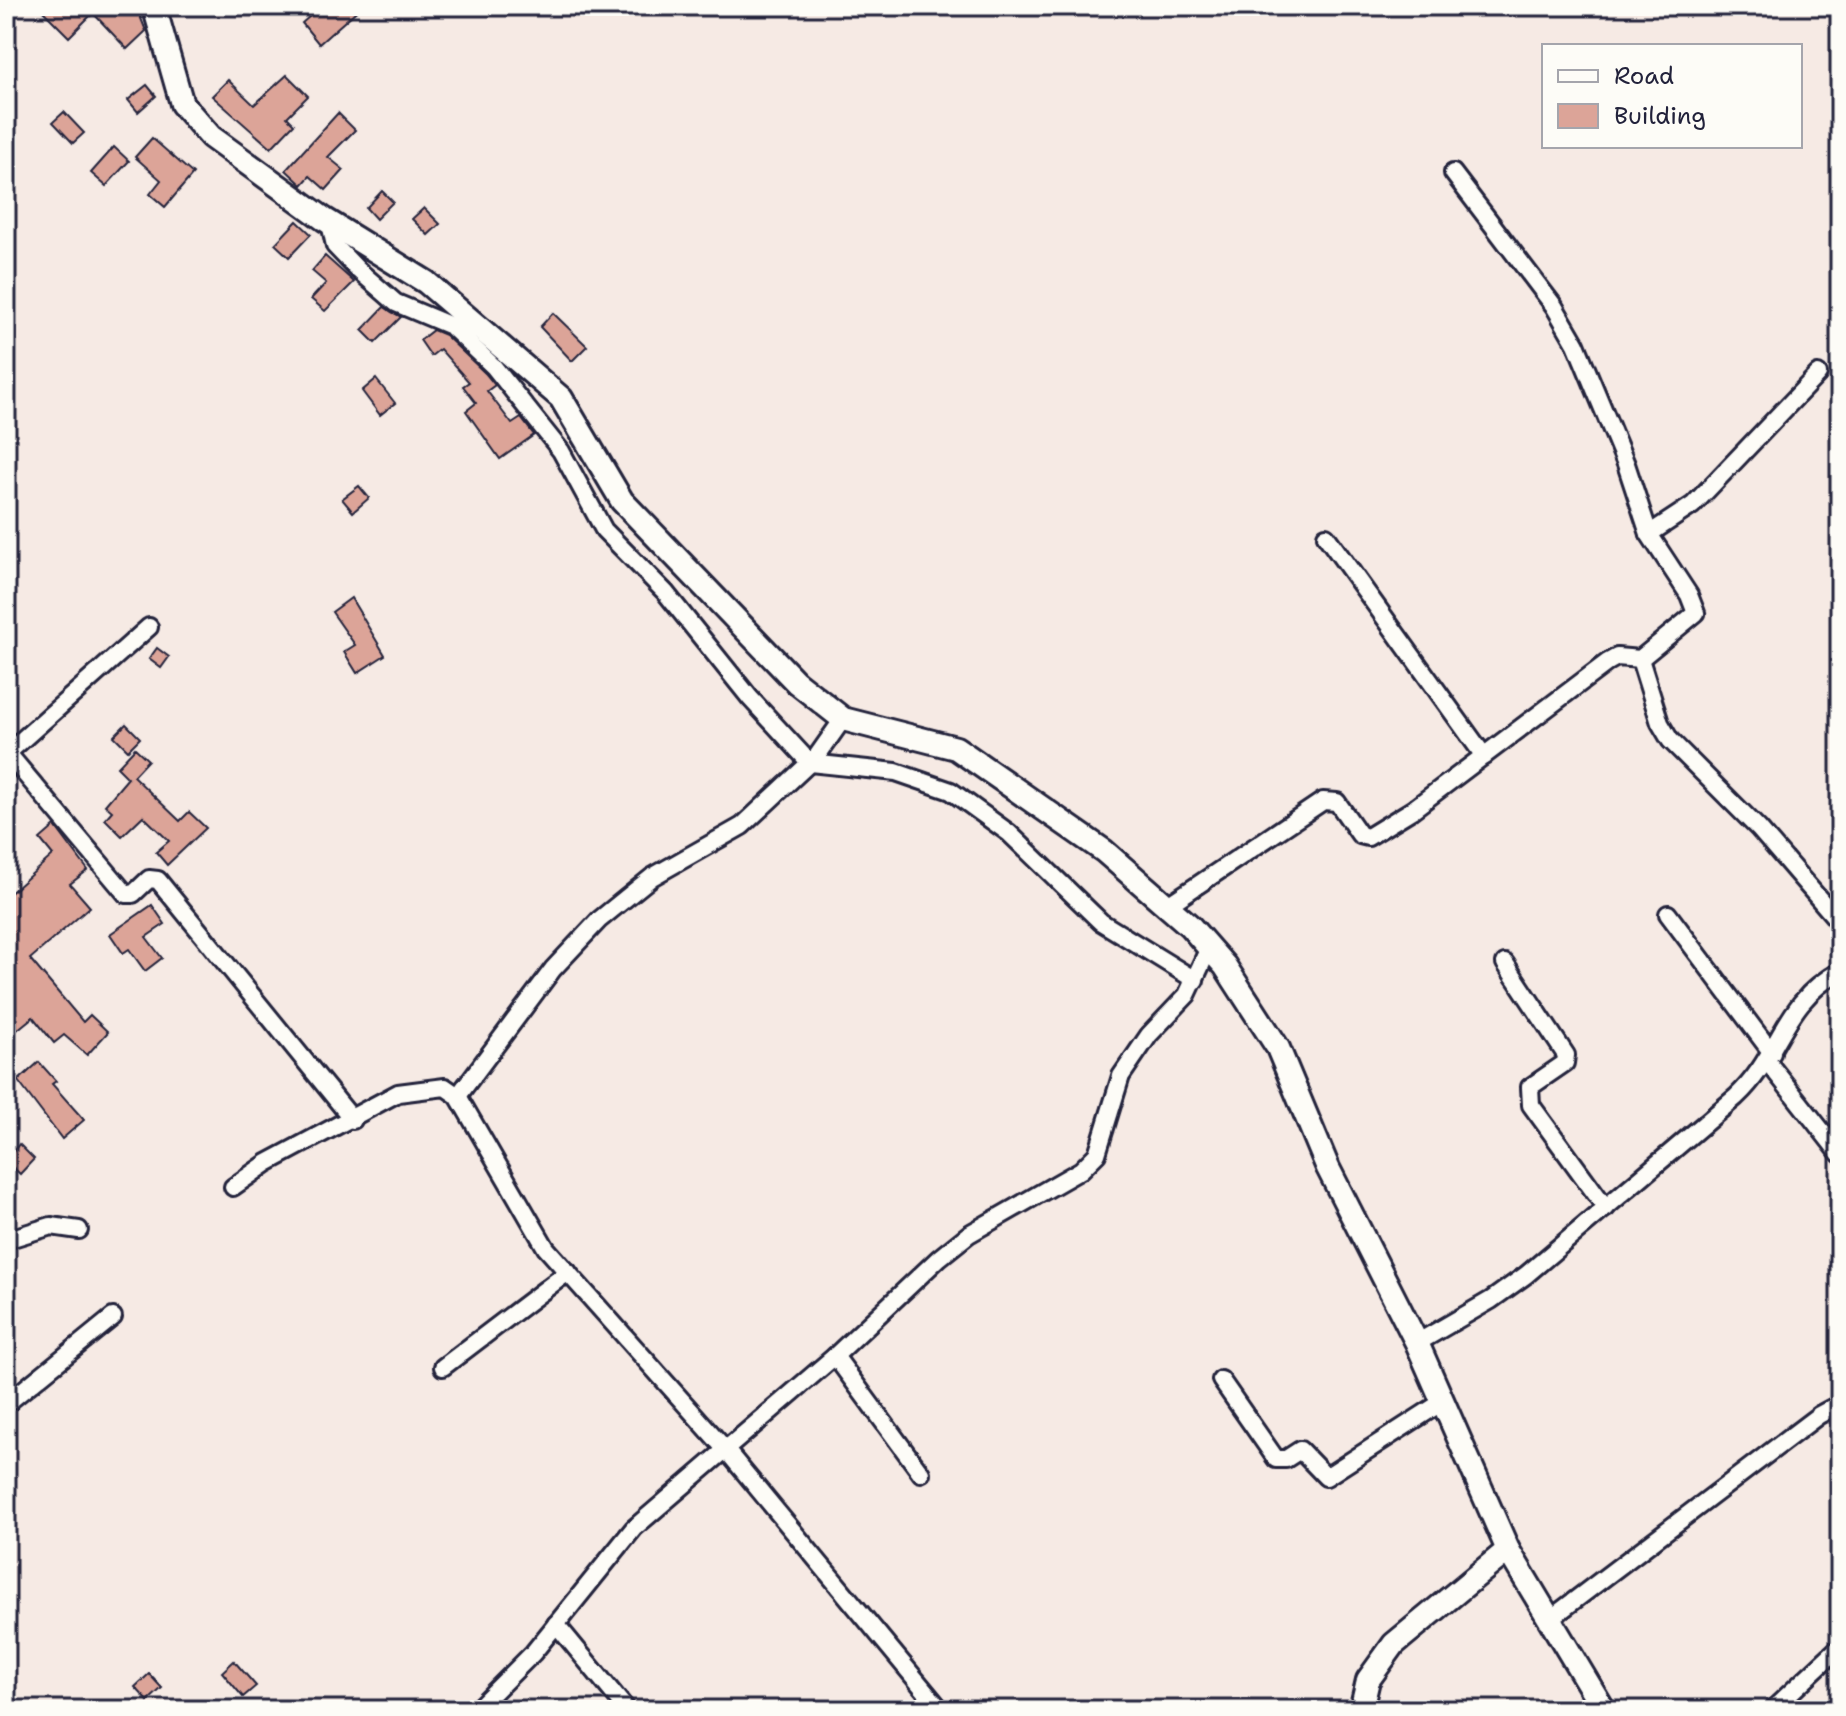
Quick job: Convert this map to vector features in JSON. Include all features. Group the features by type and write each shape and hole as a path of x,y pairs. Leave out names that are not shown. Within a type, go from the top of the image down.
{"street":[{"path":"154,6 182,104 211,137 330,223 426,282 490,333 561,398 622,501 796,682 843,719 956,748 1104,851 1168,905 1209,948 1253,1006 1278,1048 1328,1168 1417,1343 1508,1550 1563,1609 1604,1710"},
{"path":"1168,905 1323,801 1337,802 1360,835 1368,837 1484,756 1608,662 1617,657 1640,659 1696,613 1695,606 1649,534 1626,464 1576,344 1554,306 1453,173"},
{"path":"330,223 335,246 357,269 396,303 451,326 494,367 561,451 604,530 665,592 750,698 810,763 896,772 951,791 1009,833 1101,922 1195,980"},
{"path":"1649,534 1693,505 1818,374"},
{"path":"1326,536 1484,756"},
{"path":"149,627 12,749 10,756 126,894 133,894 149,879 158,880 353,1120"},
{"path":"1640,659 1660,723 1670,740 1759,829 1840,923"},
{"path":"458,1096 553,969 599,920 652,877 742,826 810,763 843,719"},
{"path":"1668,914 1840,1154"},
{"path":"476,1710 533,1653 634,1528 835,1356 969,1234 1081,1170 1097,1154 1110,1102 1121,1076 1195,980 1209,948"},
{"path":"1505,963 1566,1055 1565,1063 1530,1087 1531,1105 1606,1208"},
{"path":"1417,1343 1491,1300 1606,1208 1736,1097 1756,1078 1770,1057 1788,1017 1802,997 1840,971"},
{"path":"233,1187 267,1163 353,1120 398,1093 445,1087 458,1096 546,1248 726,1450 941,1710"},
{"path":"6,1240 51,1226 79,1230"},
{"path":"443,1367 568,1272"},
{"path":"6,1404 113,1317"},
{"path":"835,1356 921,1473"},
{"path":"1221,1380 1276,1459 1286,1459 1300,1450 1326,1477 1442,1402"},
{"path":"1563,1609 1819,1415 1832,1408 1840,1412"},
{"path":"1361,1710 1368,1680 1394,1644 1508,1550"},
{"path":"556,1624 627,1710"},
{"path":"1772,1710 1835,1651 1840,1653"}],"building":[{"path":"38,6 136,6 146,31 127,49 93,13 69,37"},
{"path":"330,6 362,6 319,44 302,23 318,9 322,14"},
{"path":"287,75 308,96 287,117 294,124 271,148 212,96 228,80 254,105"},
{"path":"147,85 156,96 138,112 128,100"},
{"path":"64,112 84,133 73,143 53,122"},
{"path":"338,113 355,130 328,157 344,170 326,190 310,176 302,185 286,170"},
{"path":"152,138 193,174 165,207 150,194 161,180 135,157"},
{"path":"114,147 129,161 106,186 91,173"},
{"path":"382,191 393,202 376,219 366,208"},
{"path":"424,208 440,224 428,235 412,219"},
{"path":"297,221 311,234 289,257 275,244"},
{"path":"325,256 354,282 325,311 311,299 326,283 312,271"},
{"path":"384,307 401,317 375,343 362,330"},
{"path":"553,313 587,346 572,361 540,327"},
{"path":"433,330 445,335 486,374 495,385 487,391 512,424 521,418 534,435 500,459 466,411 476,403 463,386 469,382 440,349 431,356 420,340"},
{"path":"376,379 395,403 380,415 362,391"},
{"path":"359,486 369,498 353,512 342,499"},
{"path":"351,598 385,655 357,673 344,652 355,645 332,612"},
{"path":"157,648 169,657 161,668 149,659"},
{"path":"126,724 140,738 128,750 114,736"},
{"path":"135,748 148,760 133,776 180,821 189,812 206,828 167,865 156,852 169,841 143,816 122,836 105,819 112,811 105,805 128,778 117,767"},
{"path":"55,826 88,870 70,884 90,907 30,959 83,1022 90,1015 108,1032 87,1055 64,1035 54,1043 33,1017 6,1039 6,897 53,855 40,839"},
{"path":"152,905 165,924 146,937 162,958 145,971 129,949 123,953 110,934"},
{"path":"39,1062 56,1081 52,1084 84,1120 62,1139 18,1081"},
{"path":"19,1144 34,1159 20,1174 6,1161"},
{"path":"234,1661 256,1686 243,1697 222,1672"},
{"path":"149,1674 162,1688 148,1701 135,1687"}]}
